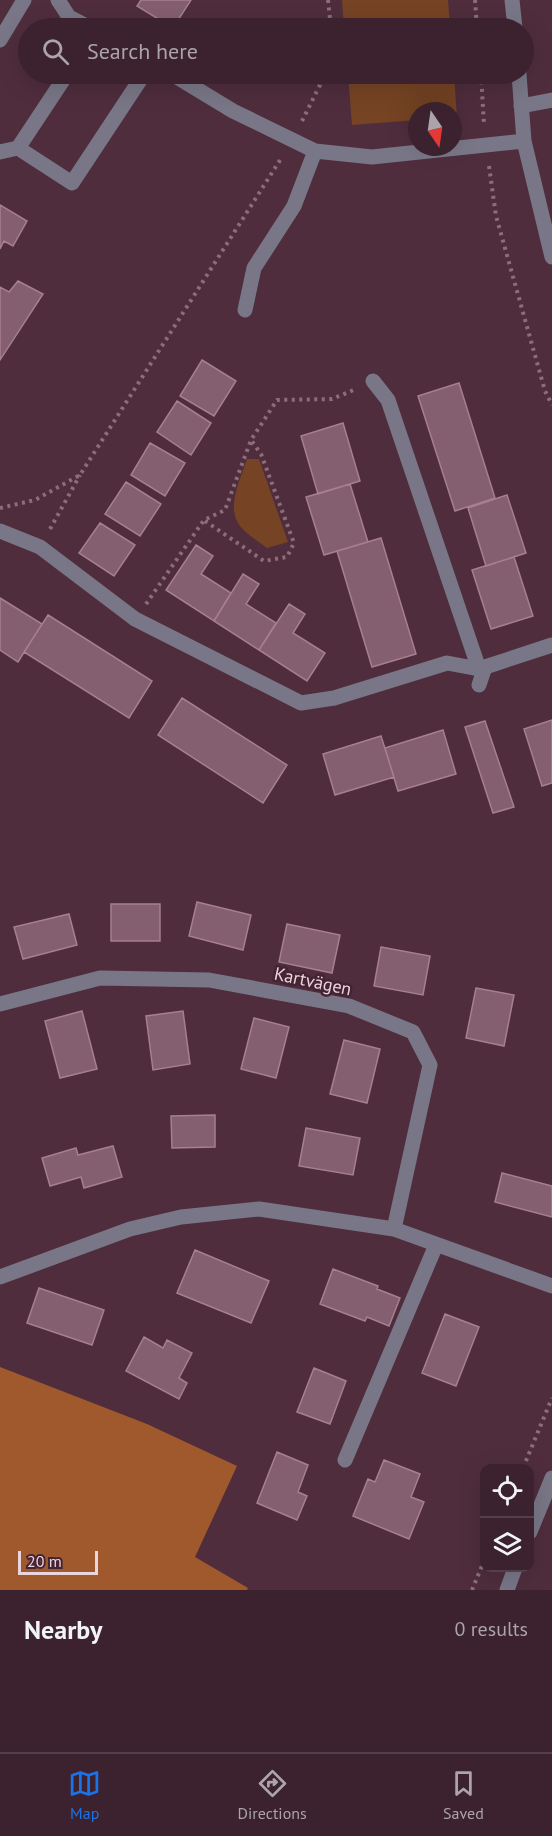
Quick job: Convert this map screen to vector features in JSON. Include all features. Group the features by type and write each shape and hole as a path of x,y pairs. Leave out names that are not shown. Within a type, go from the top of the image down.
{"street":[{"path":"0,40 24,0"},
{"path":"58,0 72,18"},
{"path":"512,0 514,18"},
{"path":"0,152 18,148 60,84"},
{"path":"18,148 72,183 137,84"},
{"path":"188,84 233,111 315,151 372,157 524,141"},
{"path":"520,84 524,141 552,257"},
{"path":"522,106 552,100"},
{"path":"245,310 254,268 294,206 315,151"},
{"path":"373,381 388,400 482,668 479,685"},
{"path":"0,531 40,548 135,619 301,704 334,698 447,663 482,668 552,645"},
{"name":"Kartvägen","path":"0,1004 100,978 209,980 349,1006 413,1032 430,1065 394,1229"},
{"path":"0,1277 130,1229 182,1217 260,1209 394,1229 552,1286"},
{"path":"345,1460 436,1245"},
{"path":"534,1522 552,1478"},
{"path":"507,1590 514,1572"}],"path":[{"path":"328,0 330,18"},
{"path":"475,0 476,18"},
{"path":"40,548 80,475 292,140 320,84"},
{"path":"482,84 486,145 496,216 545,391 552,405"},
{"path":"135,619 204,520 225,510 252,440 278,400 332,399 373,381"},
{"path":"204,520 264,561 287,557 294,543 261,454 252,440"},
{"path":"0,508 35,500 80,475"},
{"path":"525,1464 552,1398"},
{"path":"472,1590 480,1571"}],"shaded area":[{"path":"342,0 448,0 449,18 343,18"},
{"path":"349,84 455,84 456,102 408,102 408,121 352,125"},
{"path":"247,459 259,459 288,542 267,548 238,523 235,516 234,499"},
{"path":"0,1367 147,1424 237,1466 195,1557 248,1588 247,1590 0,1590"}],"building":[{"path":"141,0 191,0 179,18 157,18 137,6"},
{"path":"0,205 27,221 13,246 4,241 0,249"},
{"path":"18,281 43,294 0,360 0,287 9,292"},
{"path":"202,360 236,381 214,416 180,396"},
{"path":"459,383 495,498 455,511 418,396"},
{"path":"177,401 211,423 191,455 157,432"},
{"path":"343,423 360,481 318,494 301,436"},
{"path":"150,443 185,463 165,496 131,475"},
{"path":"126,482 161,504 140,536 105,514"},
{"path":"350,484 368,542 324,555 306,497"},
{"path":"507,495 526,553 486,566 468,508"},
{"path":"100,523 135,545 114,576 79,553"},
{"path":"381,538 416,654 372,667 337,551"},
{"path":"196,545 213,556 201,574 231,593 214,621 166,590"},
{"path":"514,557 533,616 491,629 472,570"},
{"path":"243,574 259,584 246,604 276,623 259,650 214,621"},
{"path":"0,598 42,624 18,662 0,650"},
{"path":"289,604 305,614 293,633 325,653 307,681 259,650"},
{"path":"48,615 152,681 129,718 24,652"},
{"path":"182,698 287,765 263,803 158,735"},
{"path":"552,720 552,783 542,786 524,729"},
{"path":"485,721 514,807 493,813 465,727"},
{"path":"443,730 456,774 398,791 385,748"},
{"path":"381,736 394,777 335,795 323,754"},
{"path":"197,902 251,915 243,950 189,936"},
{"path":"111,904 160,904 160,941 111,941"},
{"path":"69,914 77,945 23,959 14,927"},
{"path":"287,924 340,935 332,973 279,962"},
{"path":"381,947 430,956 423,995 374,986"},
{"path":"476,988 514,995 504,1046 466,1038"},
{"path":"82,1011 97,1069 60,1078 45,1021"},
{"path":"183,1011 190,1064 153,1070 146,1016"},
{"path":"254,1018 289,1027 276,1078 241,1069"},
{"path":"344,1040 380,1049 367,1103 330,1094"},
{"path":"215,1115 215,1147 172,1148 171,1116"},
{"path":"306,1128 360,1138 353,1175 299,1166"},
{"path":"113,1146 122,1177 84,1188 81,1177 50,1186 42,1158 76,1148 78,1155"},
{"path":"502,1173 552,1186 552,1217 495,1202"},
{"path":"195,1250 269,1281 251,1323 177,1293"},
{"path":"333,1269 378,1286 377,1289 400,1298 389,1326 367,1317 365,1321 320,1304"},
{"path":"39,1288 104,1310 92,1345 27,1323"},
{"path":"445,1314 479,1327 456,1386 422,1373"},
{"path":"144,1337 163,1348 167,1340 192,1353 179,1378 187,1383 179,1399 126,1371"},
{"path":"314,1368 346,1381 330,1424 297,1412"},
{"path":"277,1452 308,1465 298,1492 307,1496 297,1520 257,1503"},
{"path":"384,1460 420,1474 411,1497 424,1502 409,1539 353,1516 368,1479 375,1482"}]}
